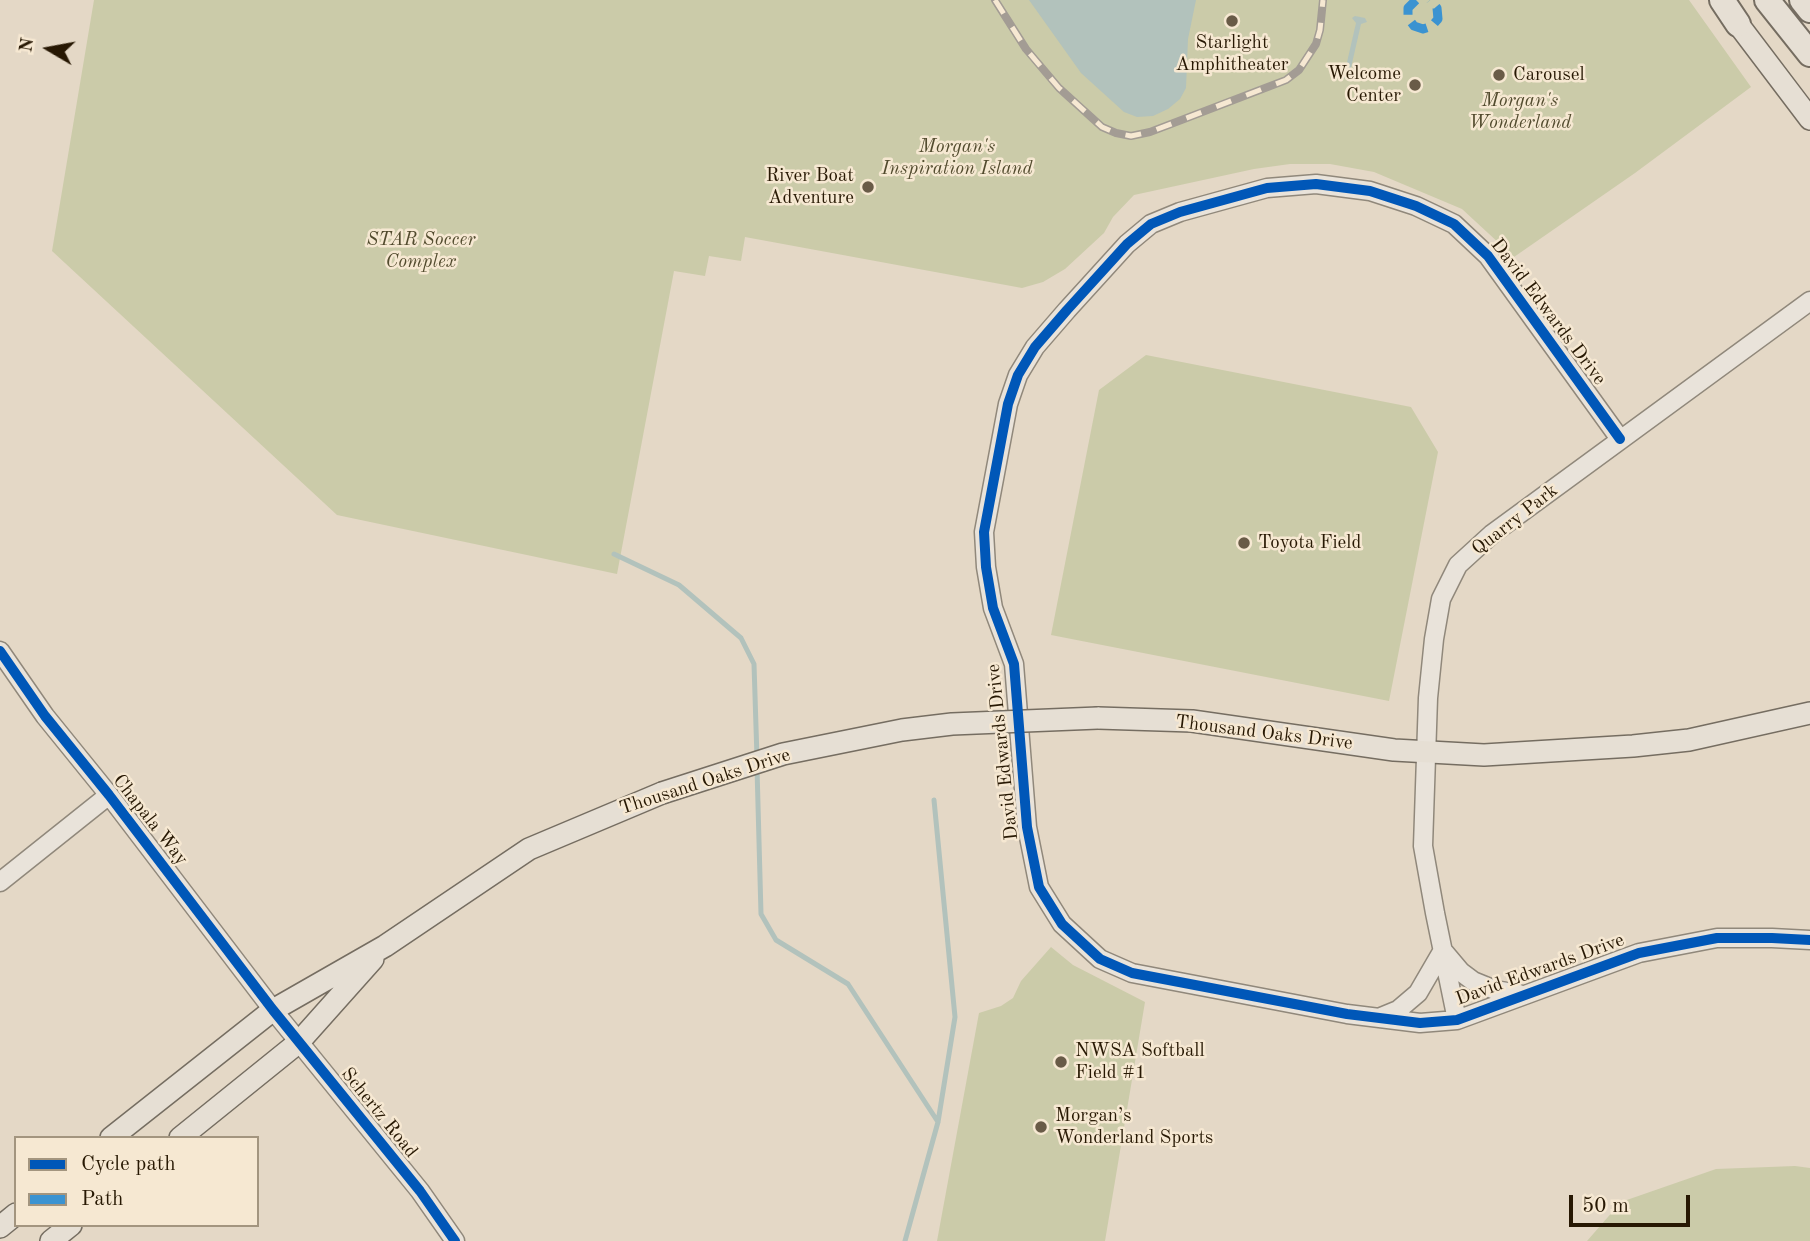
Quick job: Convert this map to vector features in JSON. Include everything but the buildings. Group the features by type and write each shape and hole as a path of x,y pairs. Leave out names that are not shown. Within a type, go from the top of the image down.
{"highway":[{"path":"1722,0 1738,24"},
{"path":"1767,0 1810,54"},
{"path":"1802,0 1810,10"}],"main road":[{"path":"1738,24 1810,119"},
{"name":"Thousand Oaks Drive","path":"114,1136 273,1010 385,946 529,849 662,793 783,754 902,730 952,724 1098,718 1192,721 1425,753 1484,755 1689,740 1810,713"},
{"name":"Thousand Oaks Drive","path":"182,1136 299,1042 385,946"},
{"path":"0,1227 14,1216"},
{"path":"51,1241 68,1227"}],"street":[{"name":"David Edwards Drive","path":"1620,439 1488,256 1454,224 1416,206 1370,191 1317,184 1267,188 1180,212 1151,224 1127,244 1067,310 1035,347 1018,375 1008,404 984,532 986,567 993,608 1014,664 1027,827 1039,887 1062,924 1100,959 1132,974 1377,1019 1420,1023 1457,1020 1639,953 1717,938 1772,937 1810,940"},
{"name":"Quarry Park","path":"1457,1020 1423,846 1425,753 1432,651 1441,599 1458,565 1492,534 1810,301"},
{"name":"Chapala Way","path":"0,651 46,716 273,1010"},
{"path":"0,882 109,795"},
{"path":"1377,1019 1398,1010 1418,993 1443,950 1461,972 1473,981 1495,990 1522,995"},
{"name":"Schertz Road","path":"273,1010 420,1191 455,1241"}],"green space":[{"name":"STAR Soccer Complex","path":"94,0 1689,0 1751,87 1635,173 1514,257 1462,209 1374,172 1330,164 1290,164 1254,169 1134,195 1113,217 1104,233 1065,269 1043,282 1022,288 745,237 741,261 709,256 705,276 674,271 617,574 337,515 52,251"},
{"name":"Toyota Field","path":"1146,355 1411,407 1438,452 1389,701 1051,635 1099,390"},
{"name":"Morgan’s Wonderland Sports","path":"1051,947 1073,965 1145,1002 1105,1241 937,1241 979,1013 1001,1006 1013,998 1021,981"},
{"path":"1795,1166 1810,1168 1810,1241 1587,1241 1621,1202 1716,1169"}],"shaded area":[{"path":"1029,0 1196,0 1188,39 1186,88 1180,99 1153,116 1137,117 1124,112 1081,73"},
{"path":"1352,18 1365,18 1367,22 1361,24 1350,72 1355,74 1352,80 1342,78 1339,74 1345,71 1356,23"}],"waterway":[{"path":"614,554 679,585 741,638 754,664 757,758"},
{"path":"757,768 761,914 776,940 848,984 938,1122"},
{"path":"905,1241 938,1122 955,1017 934,800"}],"railway":[{"path":"995,0 1026,49 1059,88 1102,127 1131,136 1150,132 1286,80 1299,70 1316,44 1323,0"}],"marked path":[{"path":"1416,0 1408,8 1408,18 1414,26 1423,29 1432,26 1438,19 1437,8 1430,0"}],"cycle path":[{"path":"1620,439 1488,256 1454,224 1416,206 1370,191 1316,184 1267,188 1180,212 1151,224 1127,244 1067,310 1035,347 1018,375 1008,404 984,532 986,567 993,608 1014,664 1027,827 1039,887 1062,924 1100,959 1132,973 1347,1014 1420,1023 1457,1020 1639,953 1717,938 1810,940"},
{"path":"0,651 45,716 109,795 273,1010 420,1191 455,1241"}],"place":[{"name":"Starlight Amphitheater","path":"1232,21"},
{"name":"Carousel","path":"1499,75"},
{"name":"Welcome Center","path":"1415,85"},
{"name":"River Boat Adventure","path":"868,187"},
{"name":"Toyota Field","path":"1244,543"},
{"name":"NWSA Softball Field #1","path":"1061,1062"},
{"name":"Morgan’s Wonderland Sports","path":"1041,1127"}],"park label":[{"name":"Morgan's Wonderland","path":"1520,112"},
{"name":"Morgan's Inspiration Island","path":"957,158"}]}
